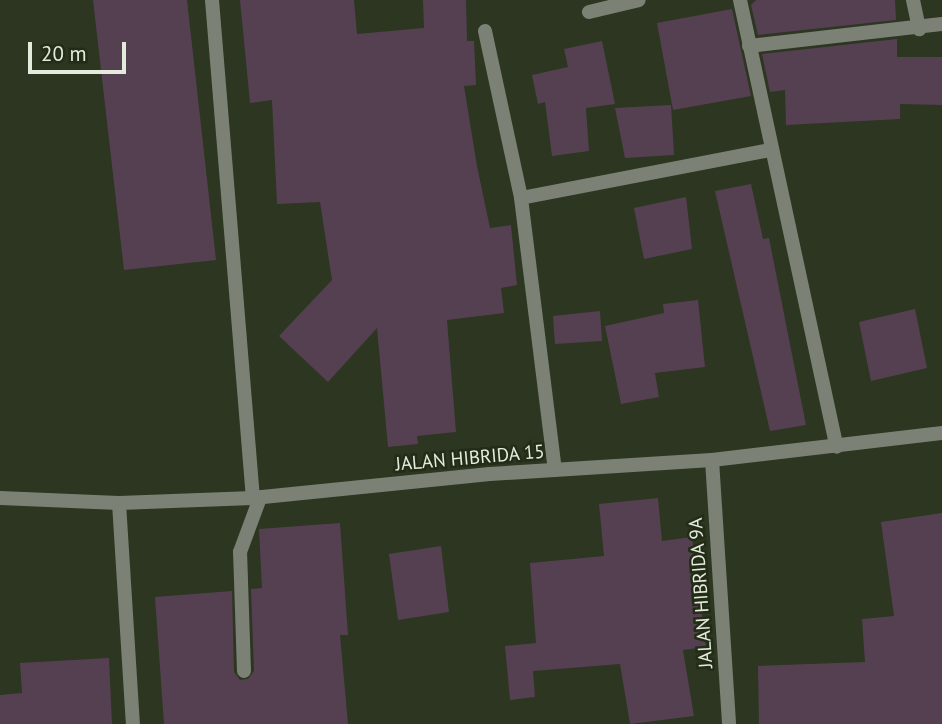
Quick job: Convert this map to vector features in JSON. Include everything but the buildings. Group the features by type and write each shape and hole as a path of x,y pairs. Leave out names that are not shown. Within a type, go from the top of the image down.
{"street":[{"path":"212,0 256,498 240,552 244,671"},
{"path":"589,12 639,0"},
{"path":"740,0 770,150 837,447"},
{"path":"913,0 919,29"},
{"path":"749,46 919,29 942,24"},
{"path":"485,31 521,198 555,470"},
{"path":"521,198 770,150"},
{"name":"JALAN HIBRIDA 15","path":"0,498 119,503 256,498 555,470 712,460 942,433"},
{"name":"JALAN HIBRIDA 9A","path":"712,460 729,724"},
{"path":"119,503 133,724"}]}
